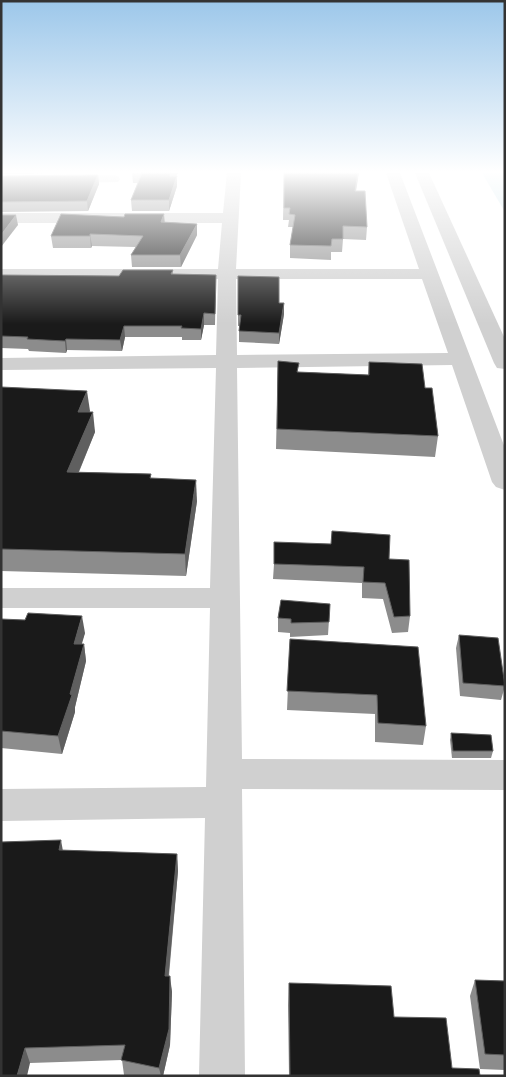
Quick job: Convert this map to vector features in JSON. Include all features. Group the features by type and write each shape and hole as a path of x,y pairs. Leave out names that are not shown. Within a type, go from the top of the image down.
{"street":[{"path":"222,1076 226,363 227,274 231,223"},
{"path":"411,223 505,482"},
{"path":"444,223 505,363"},
{"path":"1,274 430,274"},
{"path":"1,364 460,359"},
{"path":"1,598 225,598"},
{"path":"1,804 223,788 505,775"}],"building":[{"path":"1,223 10,223 1,235"},
{"path":"57,223 197,224 180,255 131,255 143,236 90,234 90,236 51,236"},
{"path":"294,223 367,223 367,227 343,226 343,239 332,239 331,246 290,245"},
{"path":"123,270 173,270 171,274 216,275 215,314 204,313 201,329 181,328 182,326 124,326 120,340 66,339 65,341 1,336 1,275 119,276"},
{"path":"238,276 279,277 279,303 284,303 279,333 239,331 241,315 238,315"},
{"path":"278,361 299,363 297,372 369,375 369,362 422,364 425,388 432,388 438,436 277,429"},
{"path":"1,387 87,391 78,412 93,412 67,472 151,474 150,478 196,480 185,554 1,549"},
{"path":"332,531 390,535 389,559 409,560 410,616 394,617 385,583 363,582 364,567 274,564 274,542 331,544"},
{"path":"281,600 330,604 329,622 291,623 291,619 278,618"},
{"path":"28,613 82,616 74,644 84,644 70,694 72,695 58,736 1,731 1,619 25,620"},
{"path":"459,635 498,638 505,686 463,683"},
{"path":"290,639 418,647 426,726 378,723 377,695 287,691"},
{"path":"451,733 491,735 493,751 453,751"},
{"path":"61,840 59,850 177,854 165,976 170,976 169,1029 159,1068 121,1060 125,1045 25,1048 17,1076 1,1076 1,842"},
{"path":"475,980 505,981 505,1055 485,1054"},
{"path":"289,983 391,986 394,1017 446,1018 452,1068 479,1069 480,1076 290,1076"}]}
